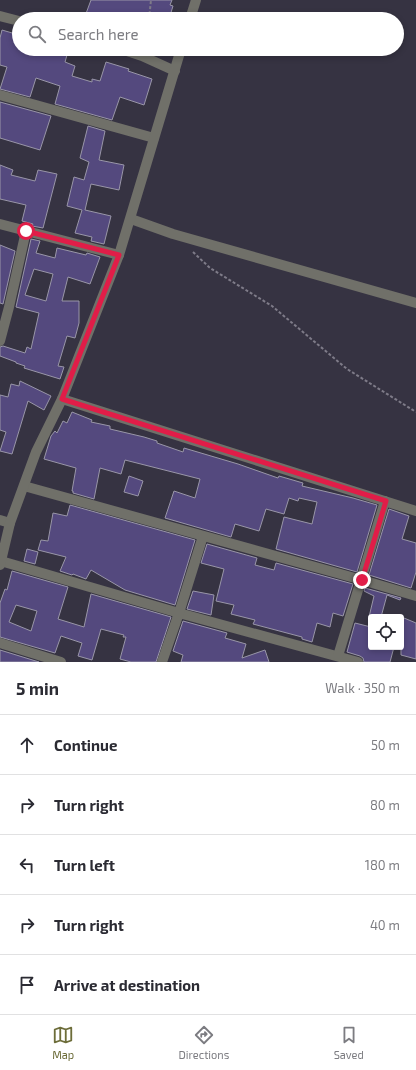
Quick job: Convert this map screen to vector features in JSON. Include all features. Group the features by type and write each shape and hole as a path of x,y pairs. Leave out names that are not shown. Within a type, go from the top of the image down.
{"street":[{"path":"192,12 196,0"},
{"path":"0,16 12,19"},
{"path":"142,56 175,71"},
{"path":"179,56 119,255 62,399 36,452 10,523 1,563 358,662"},
{"path":"0,95 154,138"},
{"path":"131,219 173,234 416,303"},
{"path":"0,224 119,255"},
{"path":"0,341 26,231"},
{"path":"62,399 416,510"},
{"path":"24,486 416,596"},
{"path":"338,656 386,501"},
{"path":"0,520 10,523"},
{"path":"162,662 180,613 203,536"},
{"path":"0,643 61,662"}],"path":[{"path":"149,12 151,0"},
{"path":"189,248 210,268 272,306 347,369 416,412"}],"building":[{"path":"91,0 172,0 170,5 173,6 171,12 87,12"},
{"path":"2,30 12,33 12,56 67,56 65,62 75,66 72,76 92,82 92,79 100,81 106,62 129,69 128,71 152,79 144,105 120,97 112,120 55,104 60,86 36,78 30,97 0,89 7,67 0,65 0,38"},
{"path":"0,102 51,116 40,150 0,138"},
{"path":"88,126 105,131 99,160 124,165 119,190 91,184 85,210 111,216 104,244 91,241 92,237 75,233 82,210 67,206 74,177 84,180 89,162 80,158"},
{"path":"0,165 13,170 11,175 35,181 38,170 57,174 43,228 32,226 33,224 22,221 26,205 0,199"},
{"path":"31,239 40,241 36,253 55,258 57,248 86,255 87,253 100,257 90,284 68,277 62,301 79,301 79,323 75,338 67,336 58,366 64,367 60,379 24,368 25,366 0,356 0,347 3,346 25,353 27,347 31,349 39,313 16,307","holes":["34,269 53,274 46,301 25,295"]},
{"path":"0,245 15,251 3,304 0,303"},
{"path":"20,381 51,396 44,410 28,401 12,454 0,451 6,432 0,430 0,395 8,397 11,384 19,386"},
{"path":"72,412 92,420 91,422 110,426 110,429 157,441 157,443 183,452 184,448 278,478 279,476 303,483 302,486 377,505 357,572 276,549 284,517 312,524 317,502 299,498 298,501 289,498 284,514 266,509 259,531 235,524 231,537 165,518 174,491 195,498 200,479 125,460 121,474 100,468 94,499 73,493 72,491 76,468 44,459 51,436 55,431 57,433 63,421 67,423"},
{"path":"129,476 143,481 138,496 124,492"},
{"path":"70,505 195,540 175,605 125,590 91,570 86,579 60,571 66,557 38,550 41,540 48,541 53,513 67,516"},
{"path":"389,509 409,516 402,539 416,543 416,572 411,588 369,575"},
{"path":"207,544 257,558 255,565 274,570 276,563 353,584 343,616 333,613 330,627 317,623 312,642 302,639 302,637 253,624 255,620 231,614 234,605 216,601 224,569 201,563"},
{"path":"27,549 38,552 35,564 24,561"},
{"path":"12,571 68,587 58,619 84,627 91,594 171,617 156,662 131,662 120,659 126,637 123,637 124,635 101,629 92,660 78,656 82,643 61,636 55,653 0,637 0,603 5,589 7,590","holes":["16,605 37,611 31,631 9,622"]},
{"path":"365,588 401,598 400,600 387,595 382,614 370,614 374,596 364,591"},
{"path":"193,591 214,595 211,615 187,609"},
{"path":"404,618 416,623 416,659 401,655 401,650 404,650"},
{"path":"183,621 227,633 225,638 246,644 242,658 265,650 269,662 181,662 183,655 173,651"},
{"path":"355,623 368,626 368,650 393,650 390,662 364,662 363,658 360,656 347,652"},
{"path":"0,650 39,662 0,662"}],"route":[{"path":"26,231 119,255 62,399 386,501 362,580"}]}
